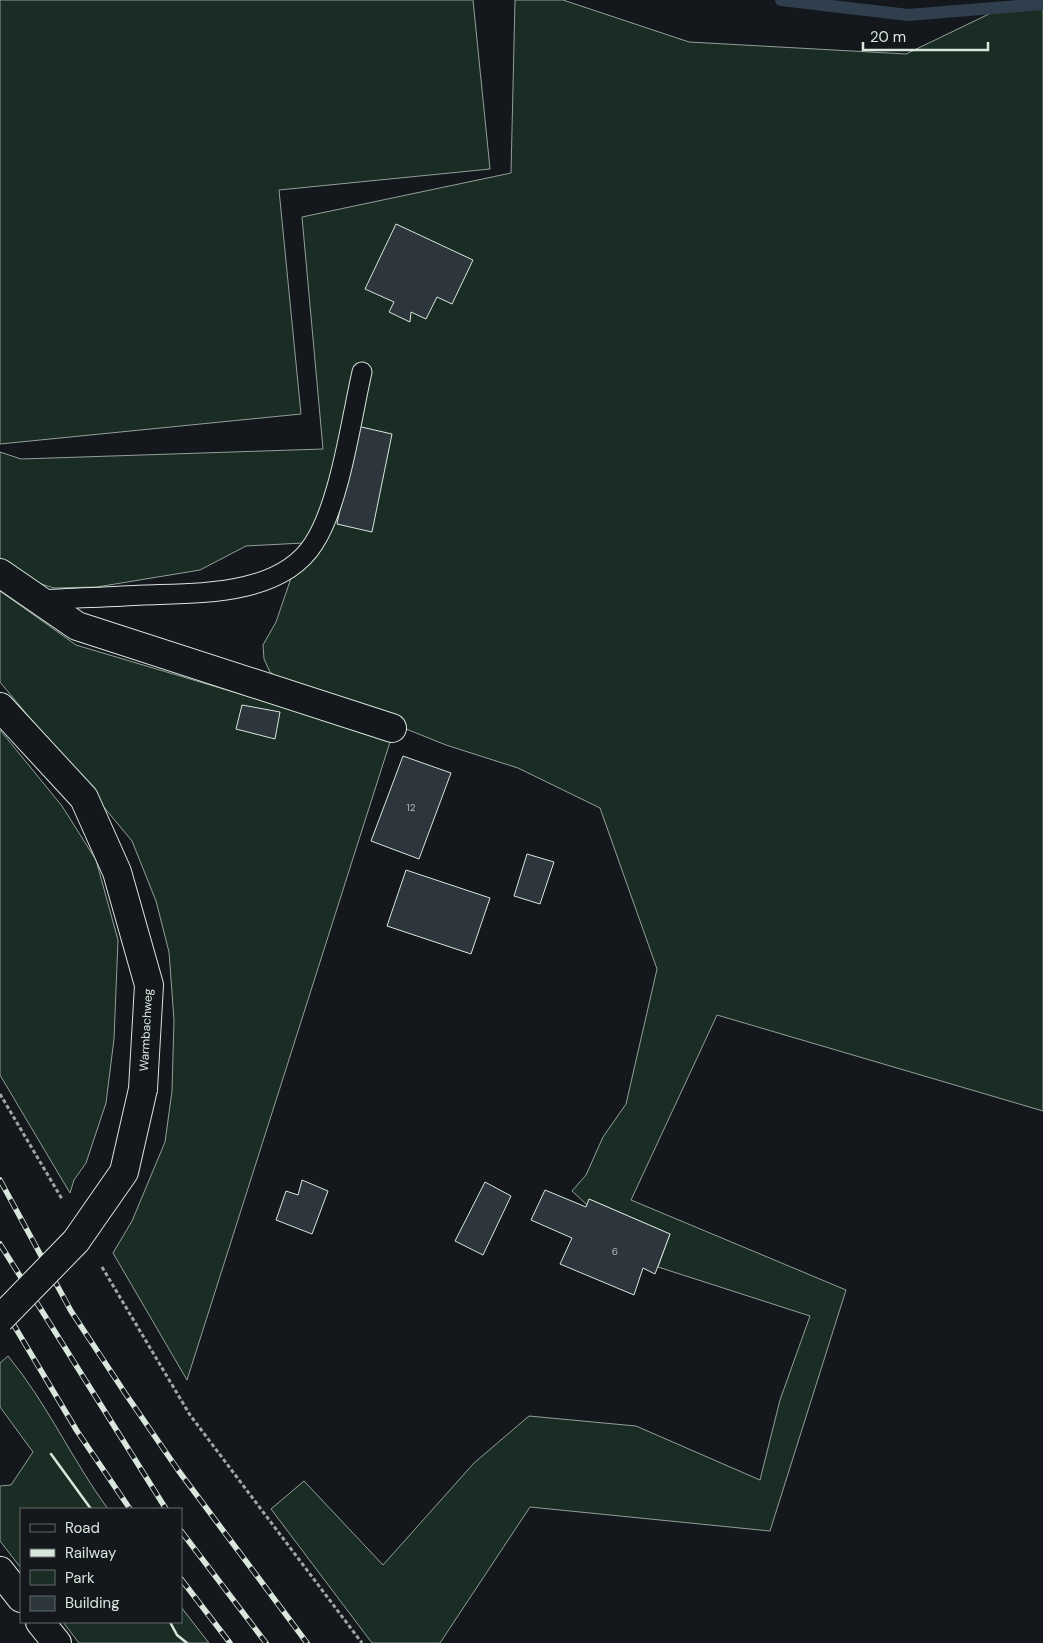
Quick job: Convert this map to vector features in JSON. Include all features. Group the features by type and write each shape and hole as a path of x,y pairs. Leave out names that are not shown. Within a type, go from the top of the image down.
{"street":[{"path":"0,574 76,626 392,728"},
{"name":"Warmbachweg","path":"0,707 84,798 116,872 149,985 143,1089 124,1172 76,1241 0,1319"},
{"path":"0,1572 20,1597"},
{"path":"41,1623 57,1643"}],"lane":[{"path":"38,600 217,593 259,582 294,566 316,542 331,503 337,485 362,372"}],"path":[{"path":"0,1094 65,1204"},
{"path":"100,1263 190,1415 362,1643"}],"green space":[{"path":"0,0 473,0 490,169 279,190 301,414 0,444"},
{"path":"515,0 563,0 689,42 906,54 1018,0 1043,0 1043,1111 717,1015 631,1200 846,1290 770,1531 530,1507 440,1643 372,1643 271,1509 304,1481 383,1565 474,1463 529,1416 636,1426 760,1480 780,1400 810,1316 658,1267 670,1234 589,1199 587,1205 572,1191 586,1175 603,1137 626,1104 657,969 600,808 518,768 446,745 339,702 284,683 270,672 264,659 263,645 276,622 303,543 246,546 200,570 97,587 54,588 25,579 0,564 0,452 21,459 323,449 302,217 511,173"},
{"path":"0,591 76,645 391,739 187,1380 113,1253 132,1221 165,1142 172,1091 174,1020 169,952 156,901 132,841 0,682"},
{"path":"0,730 62,806 96,860 118,940 114,1039 106,1103 86,1163 74,1180 70,1193 0,1075"},
{"path":"8,1356 22,1374 107,1508 20,1508 20,1567 0,1541 0,1486 11,1485 33,1452 0,1407 0,1363"},
{"path":"182,1608 209,1643 79,1643 64,1623 182,1623"}],"building":[{"path":"396,224 473,260 452,304 437,297 426,319 411,312 410,322 389,312 394,302 365,289"},
{"path":"357,426 392,434 372,532 337,524"},
{"path":"242,705 280,712 275,739 236,729"},
{"path":"403,756 451,773 419,859 371,841"},
{"path":"527,854 554,862 540,904 514,896"},
{"path":"406,870 490,898 471,954 387,926"},
{"path":"302,1180 328,1191 312,1234 276,1220 286,1191 298,1195"},
{"path":"485,1182 511,1196 483,1255 455,1241"},
{"path":"545,1190 586,1207 589,1199 670,1234 655,1274 643,1268 634,1295 560,1264 572,1238 531,1220"}],"waterway":[{"path":"781,0 908,15 1043,4"}],"railway":[{"path":"0,1180 71,1311 125,1393 178,1470 307,1643"},
{"path":"0,1244 165,1508"},
{"path":"0,1302 77,1431 129,1508"},
{"path":"182,1532 266,1643"},
{"path":"182,1580 230,1643"}],"wall":[{"path":"51,1454 90,1508"},
{"path":"171,1623 177,1635 187,1643"}]}
